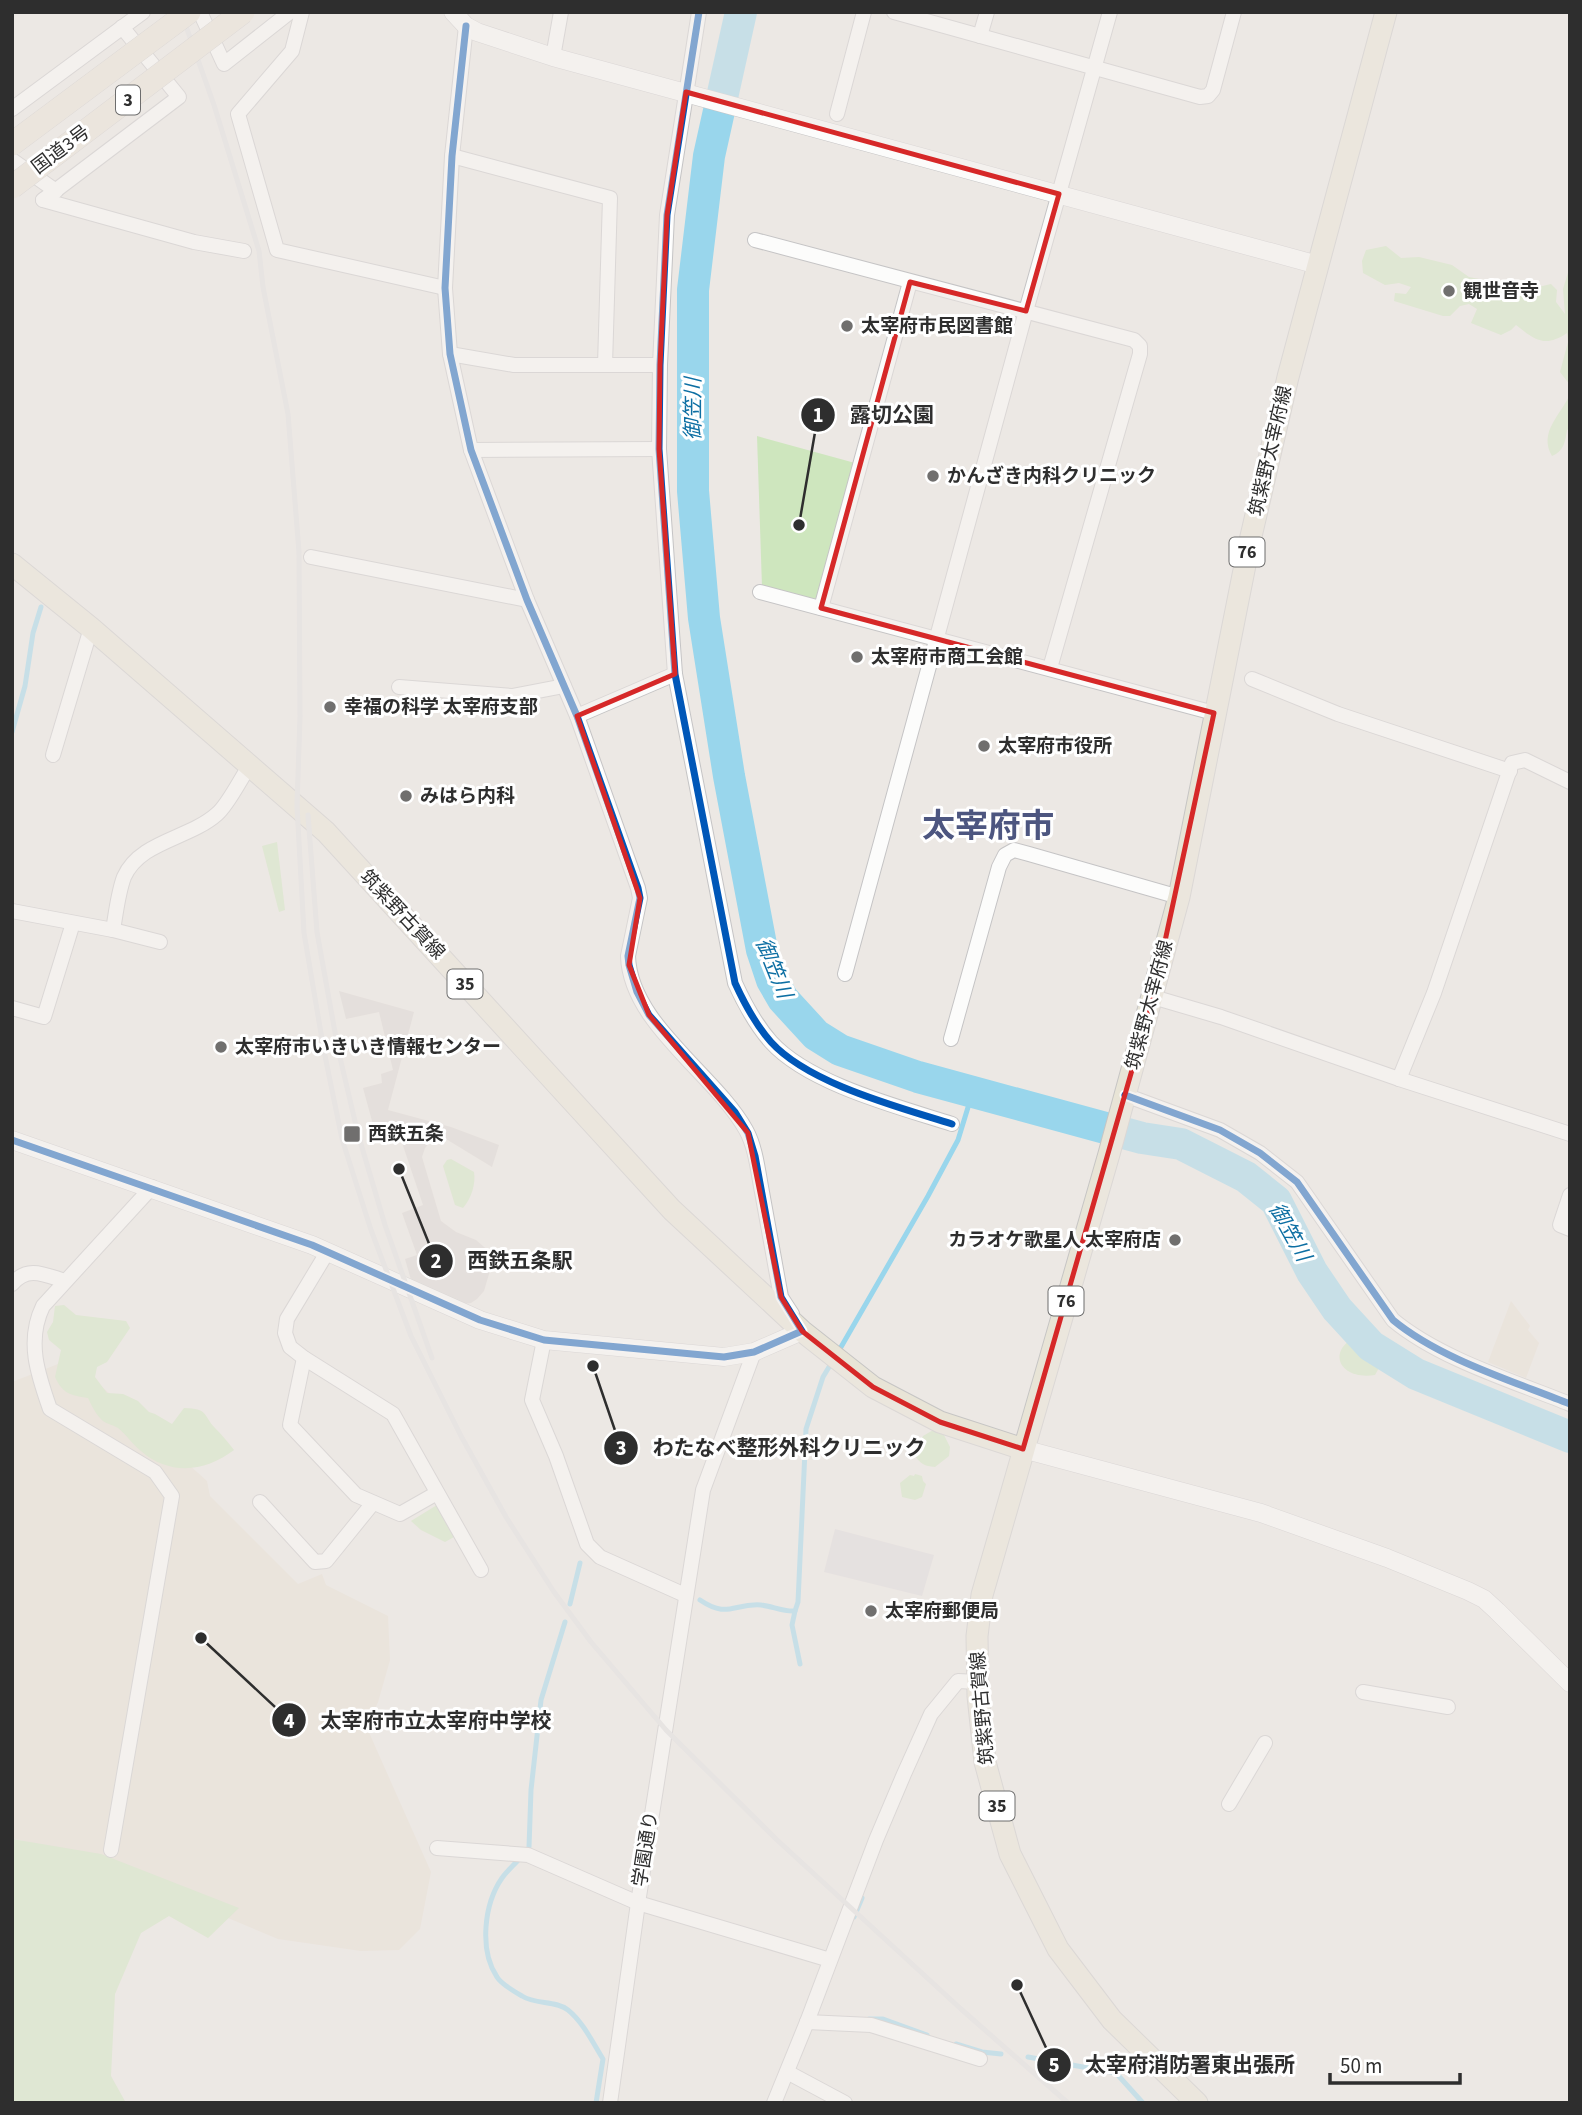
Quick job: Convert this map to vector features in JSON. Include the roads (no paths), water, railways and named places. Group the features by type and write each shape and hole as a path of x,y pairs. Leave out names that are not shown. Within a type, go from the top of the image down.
{"highway":[{"name":"国道3号","path":"12,144 189,12"},
{"name":"国道3号","path":"12,187 243,12"}],"main road":[{"name":"筑紫野太宰府線","path":"1124,1097 1179,897 1214,713 1288,377 1386,12"},
{"name":"筑紫野古賀線","path":"12,564 91,628 326,832 672,1210 802,1331 873,1387 940,1422 1023,1449 982,1595 977,1636 977,1682 985,1762 1010,1854 1058,1949 1112,2020 1197,2103"},
{"name":"76","path":"1023,1449 1124,1097"}],"street":[{"path":"12,109 143,12"},
{"path":"200,12 224,64 290,12"},
{"path":"302,12 292,51 238,114 277,250 445,288"},
{"path":"453,12 466,26 488,37 553,57 1318,265"},
{"path":"553,57 561,12"},
{"path":"699,12 667,215 659,449 675,674 735,983 750,1015 773,1044 796,1062 854,1092 952,1124"},
{"path":"837,114 864,12"},
{"path":"894,12 1200,97 1208,96 1213,90 1234,12"},
{"path":"980,36 987,12"},
{"path":"845,974 1110,12"},
{"path":"12,1140 328,1251 480,1320 544,1340 724,1357 754,1352 802,1331 781,1297 755,1156 748,1133 735,1112 649,1015 636,992 628,957 640,898 577,716 527,600 471,450 450,354 445,288 452,156 466,26"},
{"path":"122,27 179,97 43,200 194,242 244,251"},
{"path":"452,156 610,198 605,365"},
{"path":"12,160 56,191"},
{"path":"755,240 1134,340 1140,346 1140,354 1050,668"},
{"path":"821,608 911,282"},
{"path":"450,354 514,365 660,365"},
{"path":"471,450 659,449"},
{"path":"311,557 527,600"},
{"path":"760,592 1214,713"},
{"path":"53,755 91,628"},
{"path":"577,716 675,674"},
{"path":"1252,679 1338,714 1510,771"},
{"path":"399,687 512,696 564,686"},
{"path":"1399,1079 1434,993 1512,763 1525,760 1570,782"},
{"path":"113,930 123,880 129,867 146,852 218,814 250,765"},
{"path":"951,1039 999,867 1005,855 1014,850 1179,897"},
{"path":"12,911 113,930 160,942"},
{"path":"12,1008 44,1017 73,923"},
{"path":"1153,997 1221,1017 1399,1079 1570,1134"},
{"path":"1124,1097 1220,1130 1259,1153 1297,1182 1393,1320 1407,1331 1437,1350 1570,1404"},
{"path":"111,1850 172,1496 155,1472 50,1409 36,1362 34,1334 43,1306 152,1188"},
{"path":"1570,1195 1560,1225 1570,1229"},
{"path":"328,1251 287,1319 285,1333 290,1347 393,1414 481,1570"},
{"path":"12,1284 23,1274 33,1271 65,1281"},
{"path":"544,1340 532,1400 556,1456 587,1544 600,1557 685,1595"},
{"name":"学園通り","path":"610,2103 638,1903 703,1490 754,1352"},
{"path":"304,1357 290,1425 356,1495 400,1514 437,1493"},
{"path":"1023,1449 1261,1513 1387,1558 1468,1591 1484,1599 1570,1683"},
{"path":"260,1502 315,1562 326,1561 373,1503"},
{"path":"774,2103 881,1829 931,1714 958,1681 977,1682"},
{"path":"1363,1692 1448,1707"},
{"path":"1229,1804 1265,1744"},
{"path":"437,1848 528,1854 638,1903 830,1960"},
{"path":"807,2022 871,2025 980,2059"},
{"path":"788,2072 845,2103"}],"waterway":[{"name":"御笠川","path":"741,12 709,156 693,290 693,491 704,618 729,776 762,950 772,980 783,999 816,1035 840,1050 918,1077 1142,1138 1181,1144 1246,1177 1276,1201 1312,1272 1337,1309 1371,1346 1416,1374 1570,1437"},
{"path":"12,732 25,686 33,633 41,607"},
{"path":"837,1354 958,1140 973,1091"},
{"path":"700,1600 717,1609 761,1605 795,1611 798,1602 806,1429 823,1377 832,1362"},
{"path":"570,1604 580,1563"},
{"path":"795,1611 792,1625 800,1664"},
{"path":"529,1847 531,1790 541,1700 565,1622"},
{"path":"520,1858 502,1878 491,1901 486,1927 491,1966 499,1980 512,1990 527,1999 563,2007 578,2020 603,2059 596,2103"},
{"path":"854,1917 862,1898"},
{"path":"869,2019 883,2019 927,2035"},
{"path":"956,2044 982,2052 1001,2054"},
{"path":"1028,2057 1116,2073 1143,2103"}],"railway":[{"path":"181,12 214,105 259,251 263,287 288,414 299,552 300,717 297,806 304,933 324,1051 342,1139 371,1230 411,1336 461,1436 506,1517 554,1592 591,1642 666,1730 776,1839 1068,2103"},
{"path":"308,815 317,932 338,1049 358,1134 385,1225 432,1358"}],"place":[{"name":"観世音寺","path":"1449,291"},
{"name":"太宰府市民図書館","path":"847,326"},
{"name":"かんざき内科クリニック","path":"933,476"},
{"name":"露切公園","path":"799,525"},
{"name":"太宰府市商工会館","path":"857,657"},
{"name":"幸福の科学 太宰府支部","path":"330,707"},
{"name":"太宰府市役所","path":"984,746"},
{"name":"みはら内科","path":"406,796"},
{"name":"太宰府市いきいき情報センター","path":"221,1047"},
{"name":"西鉄五条","path":"352,1134"},
{"name":"西鉄五条駅","path":"399,1169"},
{"name":"カラオケ歌星人 太宰府店","path":"1175,1240"},
{"name":"わたなべ整形外科クリニック","path":"593,1366"},
{"name":"太宰府郵便局","path":"871,1611"},
{"name":"太宰府市立太宰府中学校","path":"201,1638"},
{"name":"太宰府消防署東出張所","path":"1017,1985"}],"district":[{"name":"太宰府市","path":"988,826"}]}
